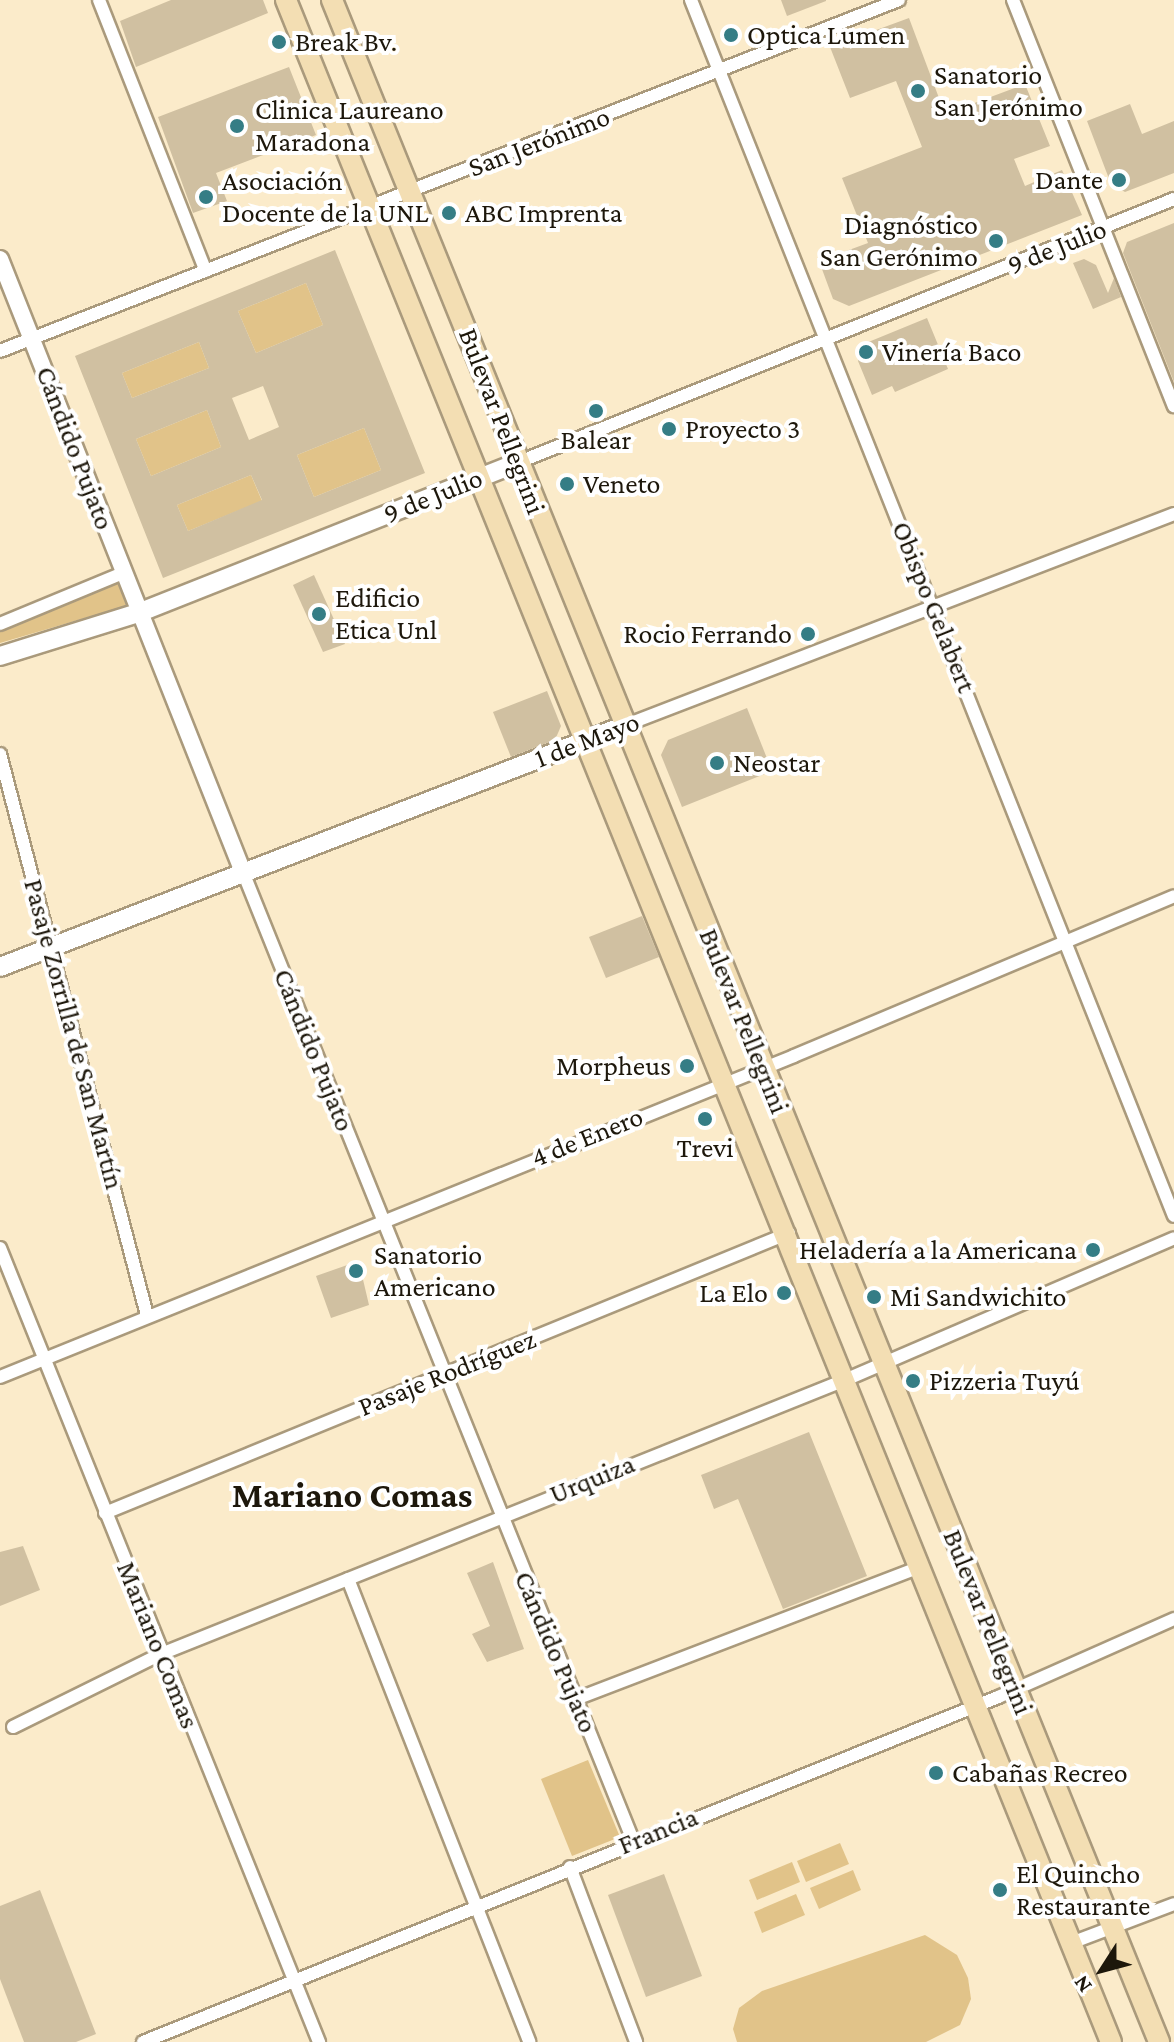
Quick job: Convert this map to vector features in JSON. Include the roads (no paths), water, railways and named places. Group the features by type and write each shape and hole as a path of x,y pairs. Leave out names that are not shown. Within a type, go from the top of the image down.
{"main road":[{"name":"Bulevar Pellegrini","path":"286,0 476,479 588,742 789,1233 919,1567 1111,2042"},
{"name":"Bulevar Pellegrini","path":"332,0 1159,2042"},
{"name":"9 de Julio","path":"0,656 138,613 519,462"},
{"name":"1 de Mayo","path":"0,967 626,725"}],"street":[{"path":"99,0 206,271"},
{"name":"Obispo Gelabert","path":"691,0 1174,1216"},
{"name":"San Jerónimo","path":"0,351 720,73 899,0"},
{"path":"1013,0 1174,406"},
{"name":"9 de Julio","path":"519,462 828,341 1174,199"},
{"name":"Cándido Pujato","path":"0,259 499,1516 633,1840"},
{"name":"1 de Mayo","path":"626,725 1174,514"},
{"path":"0,624 123,573"},
{"name":"Pasaje Zorrilla de San Martín","path":"0,754 147,1315"},
{"name":"4 de Enero","path":"0,1377 762,1068 1174,896"},
{"name":"Pasaje Rodríguez","path":"105,1513 789,1233"},
{"name":"Urquiza","path":"13,1727 161,1654 499,1516 845,1380 1174,1238"},
{"name":"Mariano Comas","path":"0,1248 319,2042"},
{"path":"576,1699 919,1567"},
{"path":"348,1579 529,2042"},
{"name":"Francia","path":"143,2042 633,1840 977,1705 1174,1619"},
{"path":"570,1867 636,2042"},
{"path":"1071,1943 1174,1904"}],"place":[{"name":"Optica Lumen","path":"731,35"},
{"name":"Break Bv.","path":"279,42"},
{"name":"Sanatorio San Jerónimo","path":"918,91"},
{"name":"Clinica Laureano Maradona","path":"237,126"},
{"name":"Dante","path":"1119,180"},
{"name":"Asociación Docente de la UNL","path":"206,197"},
{"name":"ABC Imprenta","path":"449,213"},
{"name":"Diagnóstico San Gerónimo","path":"996,241"},
{"name":"Vinería Baco","path":"866,352"},
{"name":"Balear","path":"596,411"},
{"name":"Proyecto 3","path":"669,429"},
{"name":"Veneto","path":"567,484"},
{"name":"Edificio Etica Unl","path":"319,614"},
{"name":"Rocio Ferrando","path":"808,634"},
{"name":"Neostar","path":"717,763"},
{"name":"Morpheus","path":"687,1066"},
{"name":"Trevi","path":"705,1119"},
{"name":"Heladería a la Americana","path":"1093,1250"},
{"name":"Sanatorio Americano","path":"356,1271"},
{"name":"La Elo","path":"784,1293"},
{"name":"Mi Sandwichito","path":"874,1297"},
{"name":"Pizzeria Tuyú","path":"913,1381"},
{"name":"Cabañas Recreo","path":"936,1773"},
{"name":"El Quincho Restaurante","path":"1000,1890"}],"district":[{"name":"Mariano Comas","path":"352,1496"}]}
